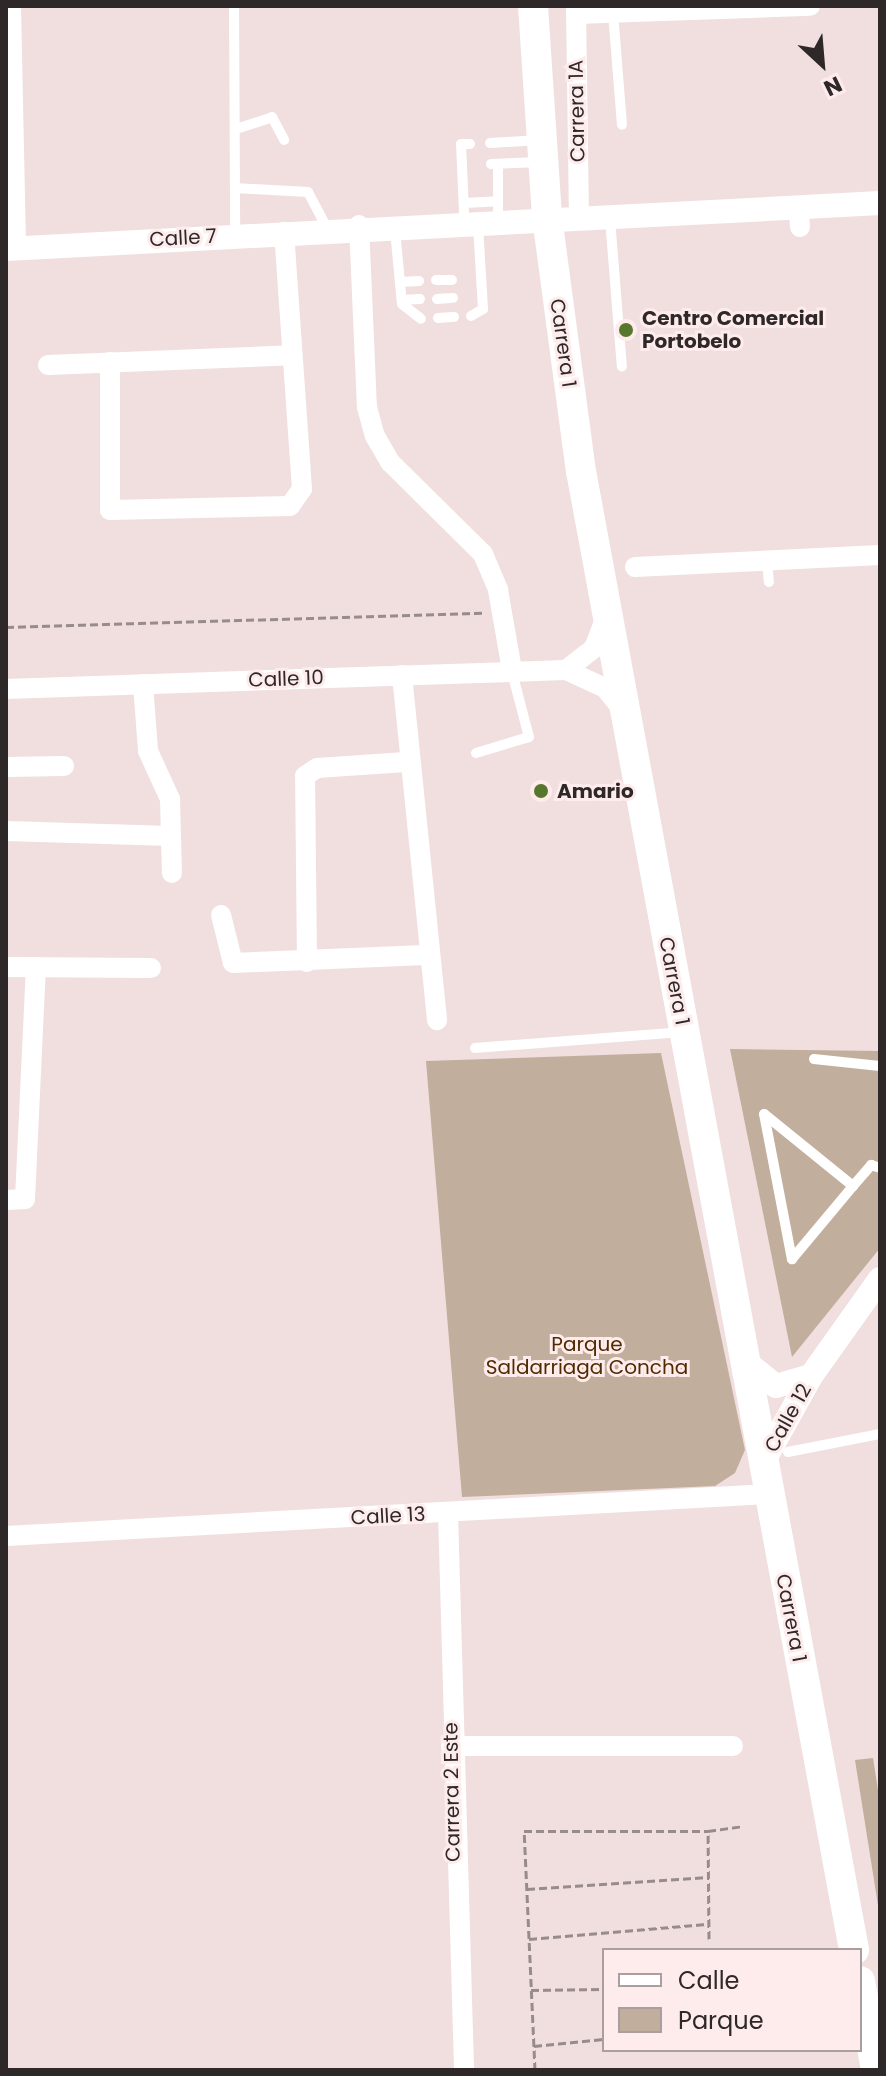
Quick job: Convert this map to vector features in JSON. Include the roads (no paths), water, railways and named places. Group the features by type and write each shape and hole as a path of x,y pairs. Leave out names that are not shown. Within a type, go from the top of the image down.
{"main road":[{"name":"Carrera 1","path":"533,6 547,217 606,615 746,1362 776,1456 770,1494 854,1948"},
{"path":"862,1992 876,2070"}],"street":[{"path":"11,6 16,204 11,248"},
{"path":"576,10 613,13 810,6"},
{"name":"Carrera 1A","path":"576,10 579,217"},
{"name":"Calle 7","path":"359,225 376,216 468,214 800,218 880,203"},
{"path":"16,204 50,246"},
{"name":"Calle 7","path":"11,248 359,225 395,228 498,206 547,217"},
{"path":"359,225 367,407 375,436 390,462 477,546 503,612 512,670"},
{"path":"110,362 110,510 275,509 290,506 302,489 284,232"},
{"path":"48,365 292,355"},
{"path":"635,567 767,561 816,550 880,555"},
{"path":"606,615 594,648 566,670 605,688 623,710"},
{"name":"Calle 10","path":"6,689 566,670"},
{"path":"402,675 406,762 425,955 437,1020"},
{"path":"143,684 148,751 168,783 172,873"},
{"path":"307,962 305,776 317,768 406,762"},
{"path":"6,767 64,766"},
{"path":"6,831 171,836"},
{"path":"221,915 233,963 425,955"},
{"path":"6,967 151,968"},
{"path":"6,1200 25,1199 36,967"},
{"name":"Calle 12","path":"776,1456 811,1376 880,1279"},
{"name":"Calle 12","path":"746,1362 776,1386 811,1376"},
{"name":"Calle 13","path":"6,1536 770,1494"},
{"name":"Carrera 2 Este","path":"448,1513 451,1746 464,2070"},
{"path":"451,1746 733,1746"}],"lane":[{"path":"234,6 235,235"},
{"path":"613,13 622,125"},
{"path":"236,129 272,117 284,140"},
{"path":"490,143 542,151"},
{"path":"470,144 461,144 467,166 476,297 483,309 471,316"},
{"path":"498,206 494,164 542,151"},
{"path":"235,188 308,192 327,228"},
{"path":"610,217 622,367"},
{"path":"395,228 402,300 406,312 421,319"},
{"path":"436,280 452,280"},
{"path":"400,282 419,281"},
{"path":"437,299 453,298"},
{"path":"402,300 420,299"},
{"path":"438,318 454,317"},
{"path":"767,561 769,582"},
{"path":"476,753 529,737 512,670"},
{"path":"475,1048 683,1032"},
{"path":"814,1059 880,1066"},
{"path":"853,1186 764,1114 792,1259 871,1165 880,1168"},
{"path":"776,1456 880,1434"}],"place":[{"name":"Centro Comercial Portobelo","path":"626,330"},
{"name":"Amario","path":"541,791"}],"park label":[{"name":"Parque Saldarriaga Concha","path":"587,1356"}]}
